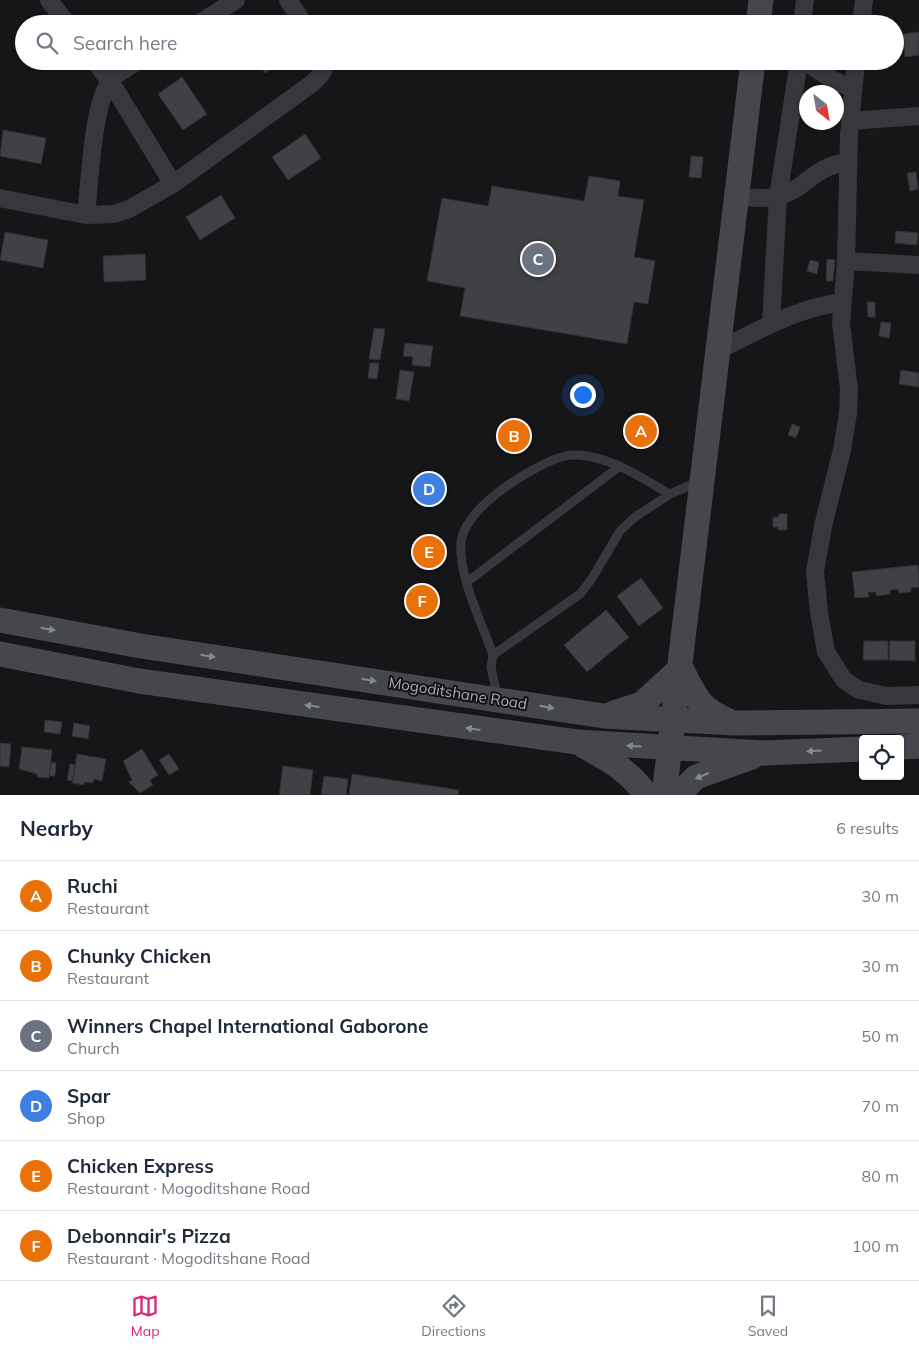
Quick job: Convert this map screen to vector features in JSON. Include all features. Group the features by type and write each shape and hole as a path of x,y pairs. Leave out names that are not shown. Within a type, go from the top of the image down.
{"main road":[{"path":"759,15 761,0"},
{"path":"664,795 681,668 752,70"},
{"name":"Mogoditshane Road","path":"0,620 141,646 604,716 734,723 919,721"},
{"path":"0,654 148,682 576,742 764,753 859,749"},
{"path":"604,716 642,704 681,668"},
{"path":"681,668 702,704 710,713 734,723"},
{"path":"576,742 616,764 634,778 646,795"},
{"path":"904,747 919,746"},
{"path":"678,795 696,777 764,753"}],"street":[{"path":"49,0 60,15"},
{"path":"212,15 236,0"},
{"path":"288,0 298,15"},
{"path":"803,15 805,0"},
{"path":"862,15 864,0"},
{"path":"102,70 173,184"},
{"path":"86,215 97,122 110,81 125,70"},
{"path":"0,198 86,215 114,214 129,209 173,184 310,85 320,76 323,70"},
{"path":"771,324 778,197 797,70"},
{"path":"818,70 831,79 853,89"},
{"path":"855,70 850,121 846,261 841,323 849,389 848,413 842,450 823,526 815,572 820,620 826,652 844,680 859,690 878,694 919,695"},
{"path":"850,121 919,116"},
{"path":"736,196 778,197 799,187 823,168 831,164 848,162"},
{"path":"846,261 919,265"},
{"path":"719,350 806,309 842,302"}],"lane":[{"path":"498,699 491,667 493,655 467,582 461,541 473,515 504,488 535,470 566,456 591,457 620,466 670,494"},
{"path":"467,582 620,466"},
{"path":"493,655 580,594 591,580 620,531 635,517 670,494 703,480"}],"building":[{"path":"919,32 919,55 905,57 904,34"},
{"path":"182,77 207,114 183,130 158,94"},
{"path":"3,130 46,138 41,164 0,156"},
{"path":"305,134 321,158 288,180 272,157"},
{"path":"691,156 703,157 701,178 689,177"},
{"path":"916,172 918,189 910,191 907,173"},
{"path":"589,176 620,181 618,196 644,200 634,257 655,261 648,304 634,302 627,344 460,316 465,288 427,281 442,198 488,206 492,186 584,201"},
{"path":"221,195 235,218 200,240 186,217"},
{"path":"896,231 918,233 917,245 895,243"},
{"path":"5,232 48,240 43,268 0,260"},
{"path":"145,254 146,280 104,282 103,256"},
{"path":"827,259 835,260 833,281 826,281"},
{"path":"810,260 819,262 817,274 807,271"},
{"path":"867,302 875,302 875,317 868,317"},
{"path":"881,322 891,323 889,338 879,336"},
{"path":"374,328 385,329 380,360 369,359"},
{"path":"405,343 433,346 430,367 412,365 413,357 403,356"},
{"path":"370,363 379,363 377,379 368,378"},
{"path":"400,370 414,372 409,401 396,399"},
{"path":"901,370 919,373 919,387 899,384"},
{"path":"792,424 800,427 796,438 788,435"},
{"path":"779,514 787,514 787,530 778,530 778,527 773,527 773,517 779,517"},
{"path":"918,565 919,587 911,588 911,592 899,593 898,589 890,590 890,594 876,596 876,592 868,592 869,597 855,598 852,572"},
{"path":"641,578 663,608 639,626 617,596"},
{"path":"606,610 629,637 587,672 564,645"},
{"path":"864,641 888,641 888,660 863,660"},
{"path":"890,641 915,641 915,661 889,660"},
{"path":"45,720 62,722 60,734 44,732"},
{"path":"74,723 90,726 88,739 72,736"},
{"path":"0,743 11,744 9,767 0,766"},
{"path":"22,747 52,750 49,778 37,777 37,774 19,769"},
{"path":"142,749 158,775 150,780 153,785 140,793 129,782 132,780 123,761"},
{"path":"77,754 106,759 102,781 94,779 93,783 85,782 84,785 72,783"},
{"path":"169,754 179,769 169,775 159,760"},
{"path":"51,762 56,763 55,776 49,776"},
{"path":"70,764 75,765 73,781 67,780"},
{"path":"283,766 313,770 310,795 279,795"},
{"path":"352,774 459,790 458,795 349,795"},
{"path":"324,776 348,779 346,795 321,795"}],"place":[{"name":"Winners Chapel International Gaborone","path":"538,259"},
{"name":"Ruchi","path":"641,431"},
{"name":"Chunky Chicken","path":"514,436"},
{"name":"Spar","path":"429,489"},
{"name":"Chicken Express","path":"429,552"},
{"name":"Debonnair's Pizza","path":"422,601"}]}
